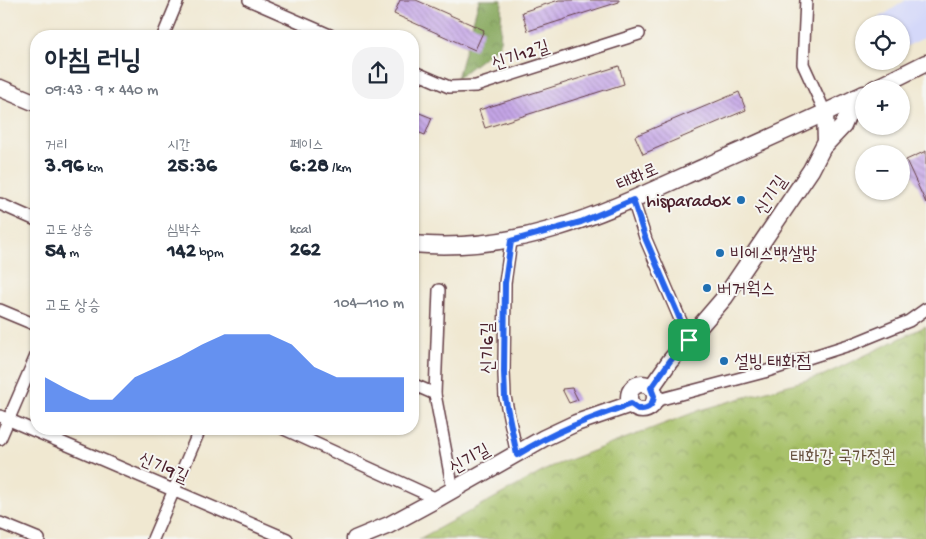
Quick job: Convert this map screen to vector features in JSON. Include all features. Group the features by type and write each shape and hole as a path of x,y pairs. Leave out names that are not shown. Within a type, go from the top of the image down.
{"street":[{"path":"166,30 178,0"},
{"path":"249,0 318,30"},
{"path":"806,0 803,64 825,112"},
{"name":"신기12길","path":"419,74 448,87 476,86 639,34"},
{"path":"892,80 926,63"},
{"path":"0,88 30,100"},
{"name":"태화로","path":"419,244 475,245 511,241 581,222 855,98"},
{"path":"825,145 843,126 855,104"},
{"name":"신기길","path":"355,539 389,525 438,499 544,438 576,423 631,404 629,395 633,387 642,384 652,394 670,361 735,282 799,188 825,145 827,130 825,112"},
{"path":"633,200 646,240 689,340"},
{"path":"0,204 30,217"},
{"name":"신기6길","path":"511,241 505,283 504,372 505,397 517,455"},
{"path":"439,290 435,394 453,490"},
{"path":"652,394 764,372 900,325 926,309"},
{"path":"0,310 30,322"},
{"path":"0,439 4,418 30,368"},
{"path":"419,387 435,394"},
{"name":"신기9길","path":"4,418 30,429"},
{"name":"신기9길","path":"44,435 287,539"},
{"path":"153,539 197,435"},
{"path":"297,435 438,499"},
{"path":"0,523 39,539"}],"shaded area":[{"path":"906,0 926,0 926,37 910,45 910,15 884,15"}],"green space":[{"path":"479,0 502,0 500,45 457,78"},
{"name":"태화강 국가정원","path":"926,326 926,539 419,539 553,466 703,409 824,375"}],"building":[{"path":"400,0 416,0 484,30 475,50 394,14"},
{"path":"559,0 619,0 619,2 528,31 522,12"},
{"path":"619,66 624,84 485,128 479,110"},
{"path":"739,92 746,110 643,154 635,136"},
{"path":"419,113 432,118 425,135 419,133"},
{"path":"926,151 926,203 910,169 910,158"},
{"path":"572,388 578,400 569,403 562,389"}],"place":[{"name":"hisparadox","path":"741,200"},
{"name":"비에스뱃살방","path":"720,253"},
{"name":"버거웍스","path":"707,288"},
{"name":"설빙 태화점","path":"724,361"}],"route":[{"path":"633,200 646,240 689,340 670,361 651,388 654,392 654,401 648,408 638,409 634,408 631,404 576,423 544,438 517,455 505,397 504,372 505,283 511,241 581,222 633,200"}]}
